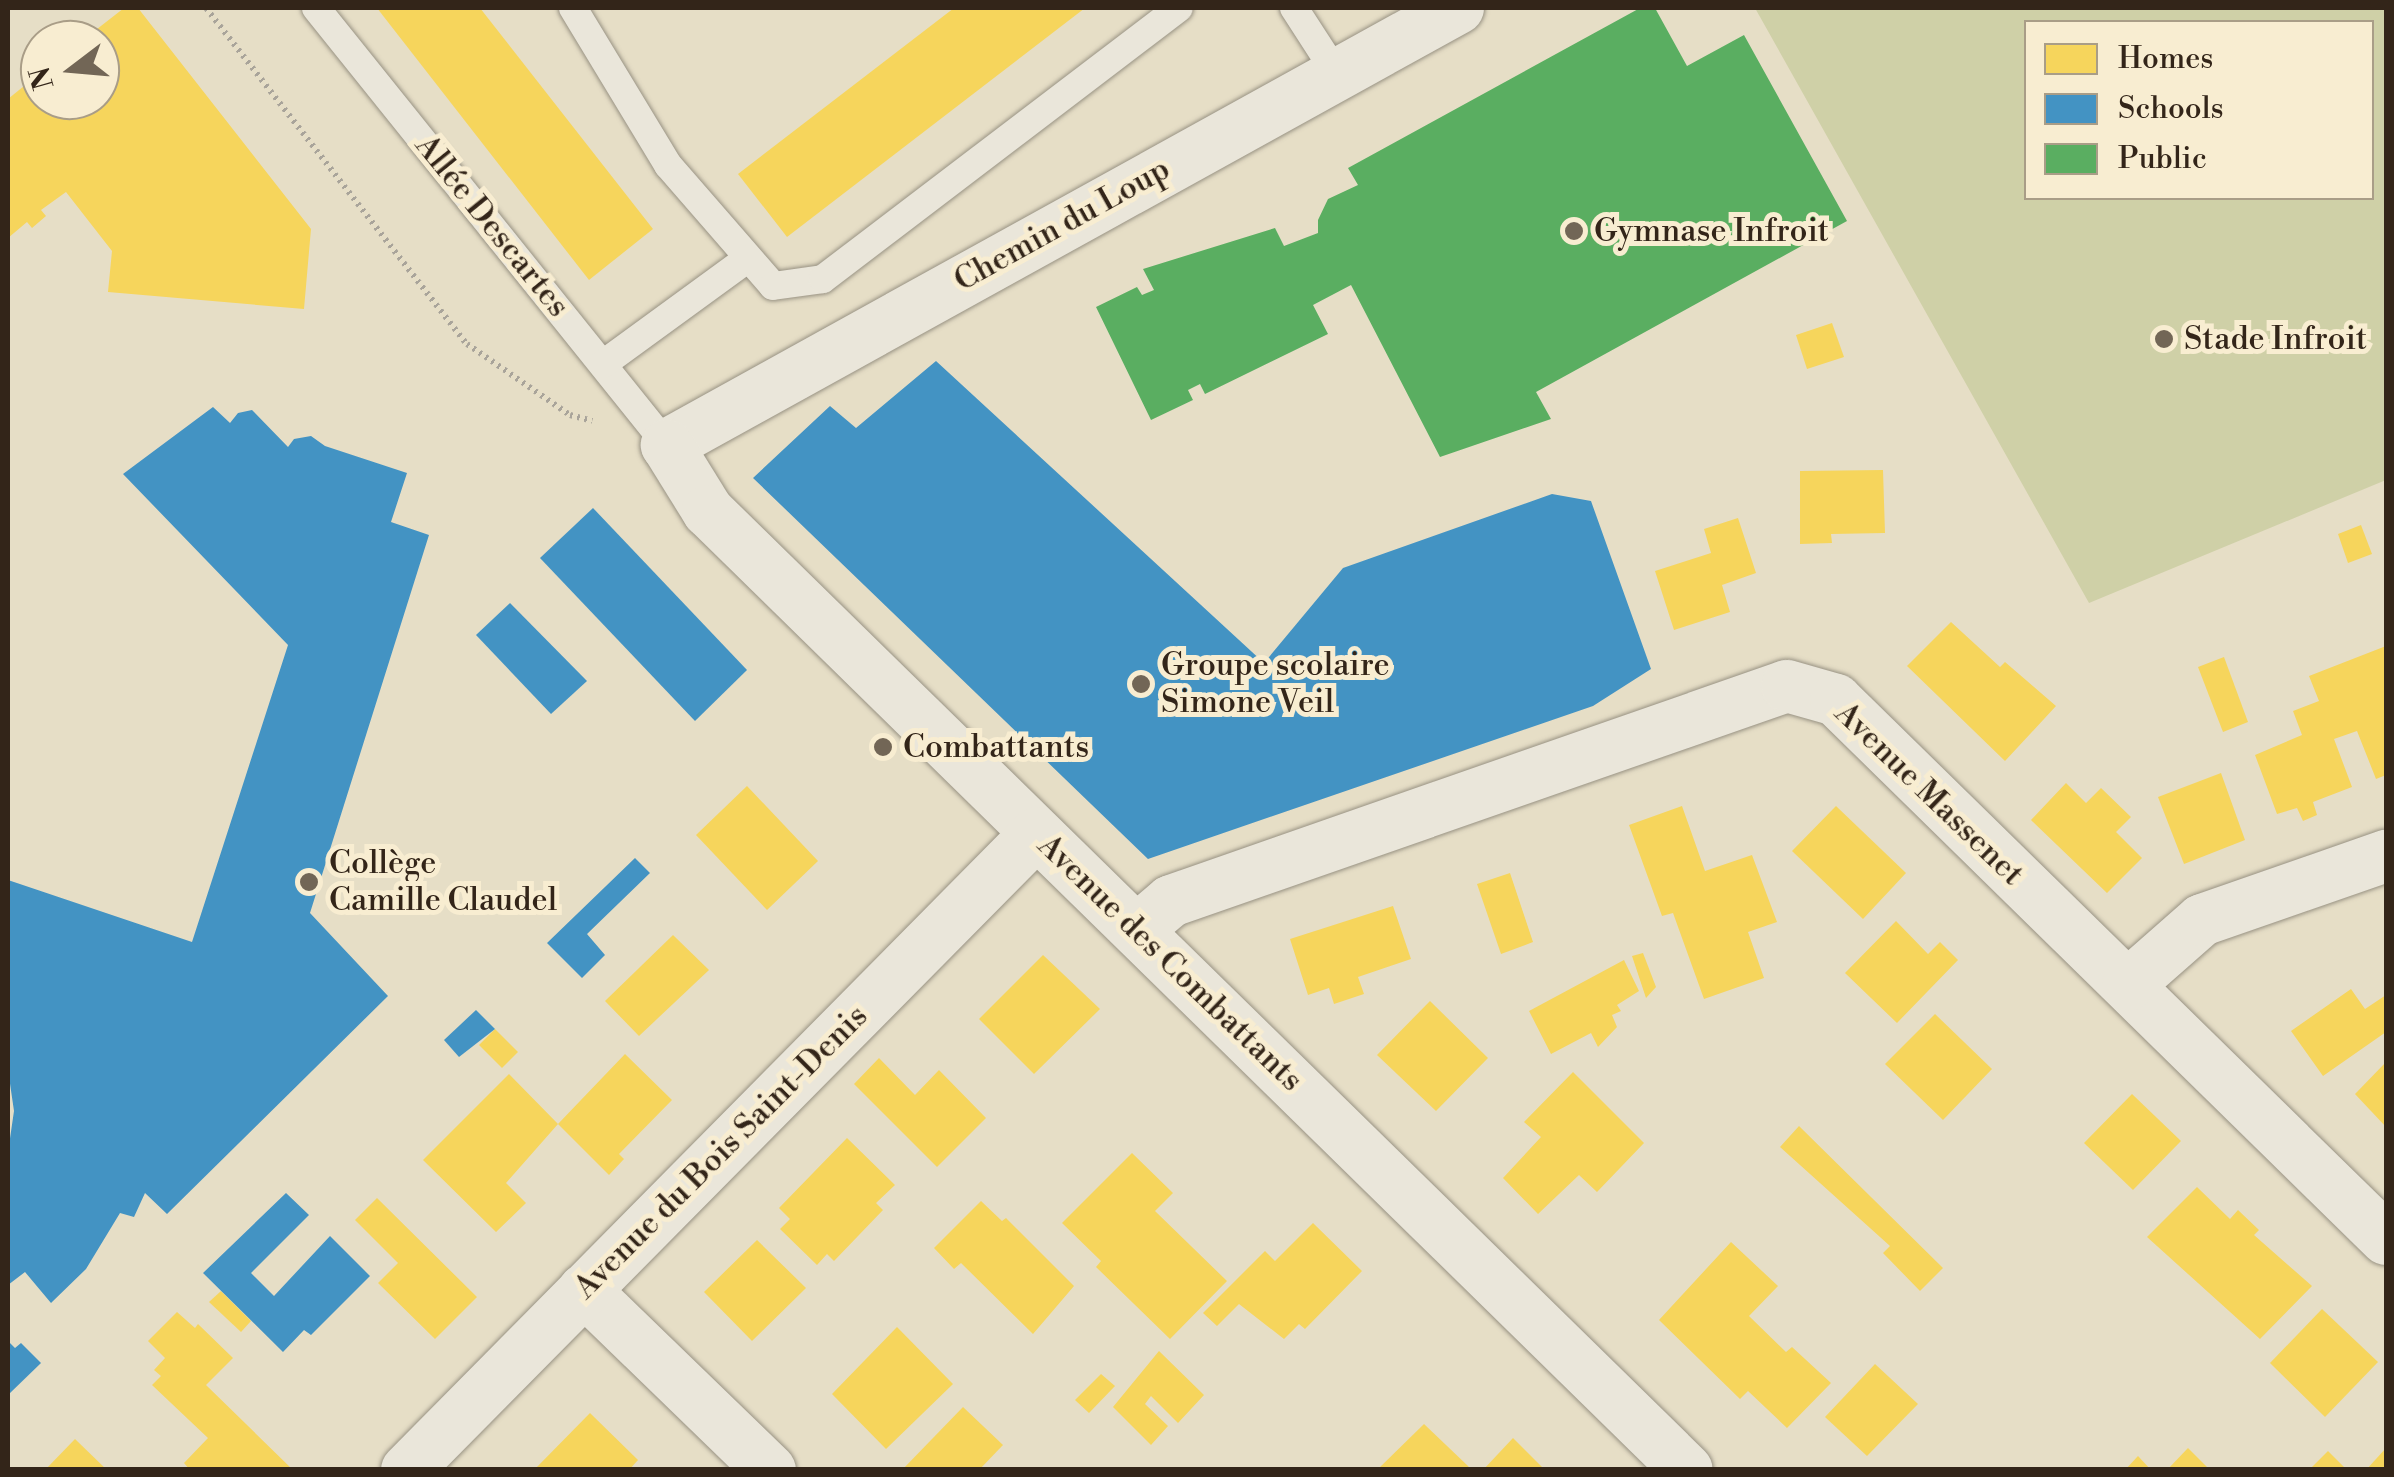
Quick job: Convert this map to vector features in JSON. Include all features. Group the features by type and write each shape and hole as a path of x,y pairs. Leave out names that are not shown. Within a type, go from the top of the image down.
{"street":[{"name":"Chemin du Loup","path":"668,445 1458,8"},
{"name":"Avenue des Combattants","path":"668,445 708,511 1687,1470"},
{"name":"Avenue Massenet","path":"1138,929 1170,901 1787,686 1836,700 2386,1239"},
{"name":"Avenue du Bois Saint-Denis","path":"407,1470 1036,834"},
{"path":"2128,985 2202,920 2386,856"},
{"path":"584,1290 770,1470"}],"lane":[{"name":"Allée Descartes","path":"316,8 668,445"},
{"path":"573,8 668,165 772,286 823,279 1180,8"},
{"path":"1294,8 1336,73"},
{"path":"604,364 748,259"}],"path":[{"path":"206,8 466,344 570,414 668,445"}],"green space":[{"name":"Stade Infroit","path":"1755,8 2386,8 2386,480 2089,603"}],"building: Homes":[{"path":"124,8 138,8 311,229 304,309 108,292 112,251 66,192 41,210 46,216 32,228 27,222 8,238 8,99 20,89 20,120 120,120 120,20 109,20"},
{"path":"377,8 480,8 653,229 589,280"},
{"path":"954,8 1085,8 787,237 738,174"},
{"path":"1832,323 1844,357 1807,369 1796,335"},
{"path":"1883,470 1885,533 1831,534 1832,543 1800,544 1800,471"},
{"path":"1738,518 1756,573 1722,585 1730,612 1674,630 1655,571 1711,553 1704,529"},
{"path":"2361,525 2372,554 2348,563 2338,534"},
{"path":"1951,622 2000,667 2005,662 2056,706 2005,761 1907,666"},
{"path":"2386,646 2386,775 2376,779 2357,731 2334,739 2352,787 2313,802 2317,815 2303,821 2297,808 2277,814 2255,755 2302,735 2293,711 2319,701 2309,676"},
{"path":"2224,657 2248,722 2223,732 2198,667"},
{"path":"2221,773 2245,840 2184,864 2158,797"},
{"path":"2066,783 2086,803 2101,788 2131,817 2116,832 2142,858 2107,893 2031,820"},
{"path":"747,786 818,861 767,910 696,835"},
{"path":"1682,806 1705,871 1752,855 1777,922 1748,932 1764,978 1704,999 1673,913 1662,916 1629,825"},
{"path":"1836,806 1906,873 1863,919 1792,851"},
{"path":"1510,873 1533,942 1501,954 1477,884"},
{"path":"1393,906 1411,959 1358,977 1364,994 1334,1004 1329,988 1308,995 1290,939"},
{"path":"1896,921 1928,954 1940,942 1958,960 1897,1023 1845,973"},
{"path":"673,935 709,970 639,1036 605,1001"},
{"path":"1643,953 1656,987 1646,998 1632,956"},
{"path":"1043,955 1100,1009 1034,1074 979,1019"},
{"path":"1624,960 1639,991 1617,1005 1621,1011 1612,1015 1617,1027 1598,1047 1591,1033 1551,1054 1529,1011"},
{"path":"2351,989 2365,1009 2386,995 2386,1032 2323,1076 2291,1031"},
{"path":"1430,1001 1488,1058 1436,1111 1377,1055"},
{"path":"1935,1014 1992,1069 1943,1120 1885,1064"},
{"path":"495,1029 518,1052 502,1068 479,1045"},
{"path":"625,1054 672,1100 619,1154 624,1159 609,1175 558,1124"},
{"path":"879,1058 915,1095 939,1070 986,1118 937,1167 854,1084"},
{"path":"2386,1062 2386,1127 2355,1094"},
{"path":"1573,1072 1644,1143 1597,1192 1579,1175 1538,1214 1503,1178 1541,1137 1524,1122"},
{"path":"509,1074 558,1124 506,1183 526,1203 496,1232 423,1160"},
{"path":"2132,1094 2181,1141 2133,1190 2084,1143"},
{"path":"1799,1126 1943,1268 1920,1291 1883,1253 1890,1246 1780,1147"},
{"path":"847,1138 895,1185 876,1203 883,1210 834,1261 827,1254 817,1265 780,1229 790,1219 779,1208"},
{"path":"1132,1153 1173,1193 1155,1211 1227,1281 1170,1339 1096,1267 1101,1261 1062,1223"},
{"path":"2197,1187 2230,1219 2238,1210 2259,1230 2254,1235 2312,1286 2260,1339 2147,1237"},
{"path":"377,1198 477,1297 435,1339 378,1283 398,1263 355,1220"},
{"path":"981,1201 1002,1221 1006,1218 1074,1286 1033,1334 961,1263 954,1269 934,1248"},
{"path":"1313,1223 1362,1271 1305,1329 1299,1324 1284,1339 1239,1304 1217,1326 1203,1313 1265,1251 1275,1261"},
{"path":"757,1240 806,1288 752,1341 704,1292"},
{"path":"1731,1242 1778,1286 1749,1316 1786,1352 1792,1347 1831,1383 1787,1428 1748,1391 1740,1399 1659,1320"},
{"path":"221,1291 251,1321 241,1332 209,1302"},
{"path":"2322,1309 2378,1362 2325,1417 2270,1363"},
{"path":"177,1312 195,1328 198,1324 233,1358 206,1385 293,1470 190,1470 184,1463 208,1438 152,1385 161,1376 154,1370 165,1358 148,1341"},
{"path":"897,1327 953,1384 886,1449 832,1394"},
{"path":"1159,1351 1204,1395 1178,1423 1151,1396 1145,1404 1168,1426 1151,1445 1113,1407"},
{"path":"1875,1364 1918,1404 1867,1456 1825,1417"},
{"path":"1101,1374 1115,1386 1089,1413 1075,1400"},
{"path":"963,1407 1003,1445 979,1470 902,1470"},
{"path":"590,1413 638,1460 629,1470 534,1470"},
{"path":"1424,1424 1471,1470 1377,1470"},
{"path":"1513,1438 1545,1470 1483,1470"},
{"path":"75,1439 107,1470 45,1470"},
{"path":"2188,1448 2208,1468 2167,1470"},
{"path":"2386,1448 2386,1470 2366,1470"},
{"path":"2328,1451 2344,1467 2309,1470"},
{"path":"2138,1456 2151,1470 2125,1470"}],"building: Schools":[{"path":"936,361 1264,663 1343,568 1552,494 1591,501 1651,669 1593,706 1148,859 753,478 830,406 856,428"},
{"path":"213,407 230,423 238,413 252,410 288,447 294,439 311,436 325,446 407,473 391,522 429,535 310,913 388,996 167,1214 145,1193 134,1217 120,1213 86,1269 51,1303 25,1272 8,1285 8,1152 14,1111 8,1070 8,880 192,942 288,645 123,474"},
{"path":"593,508 747,670 695,721 540,558"},
{"path":"510,603 587,681 551,714 476,635"},
{"path":"635,858 650,873 587,934 605,955 582,978 547,943"},
{"path":"476,1010 495,1029 459,1057 444,1040"},
{"path":"286,1193 309,1215 251,1273 274,1296 330,1236 370,1276 311,1335 304,1330 283,1352 203,1273"},
{"path":"8,1341 15,1348 21,1343 41,1363 8,1395"}],"building: Public":[{"name":"Gymnase Infroit","path":"1640,8 1655,8 1687,66 1744,35 1847,221 1536,392 1551,419 1440,457 1351,285 1313,305 1328,334 1205,394 1200,384 1188,390 1193,400 1151,420 1096,307 1137,287 1142,295 1154,290 1143,269 1275,228 1284,246 1318,233 1318,220 1328,199 1358,185 1348,168"}],"place":[{"name":"Gymnase Infroit","path":"1574,231"},
{"name":"Stade Infroit","path":"2164,339"},
{"name":"Groupe scolaire Simone Veil","path":"1141,684"},
{"name":"Combattants","path":"883,747"},
{"name":"Collège Camille Claudel","path":"309,882"}]}
